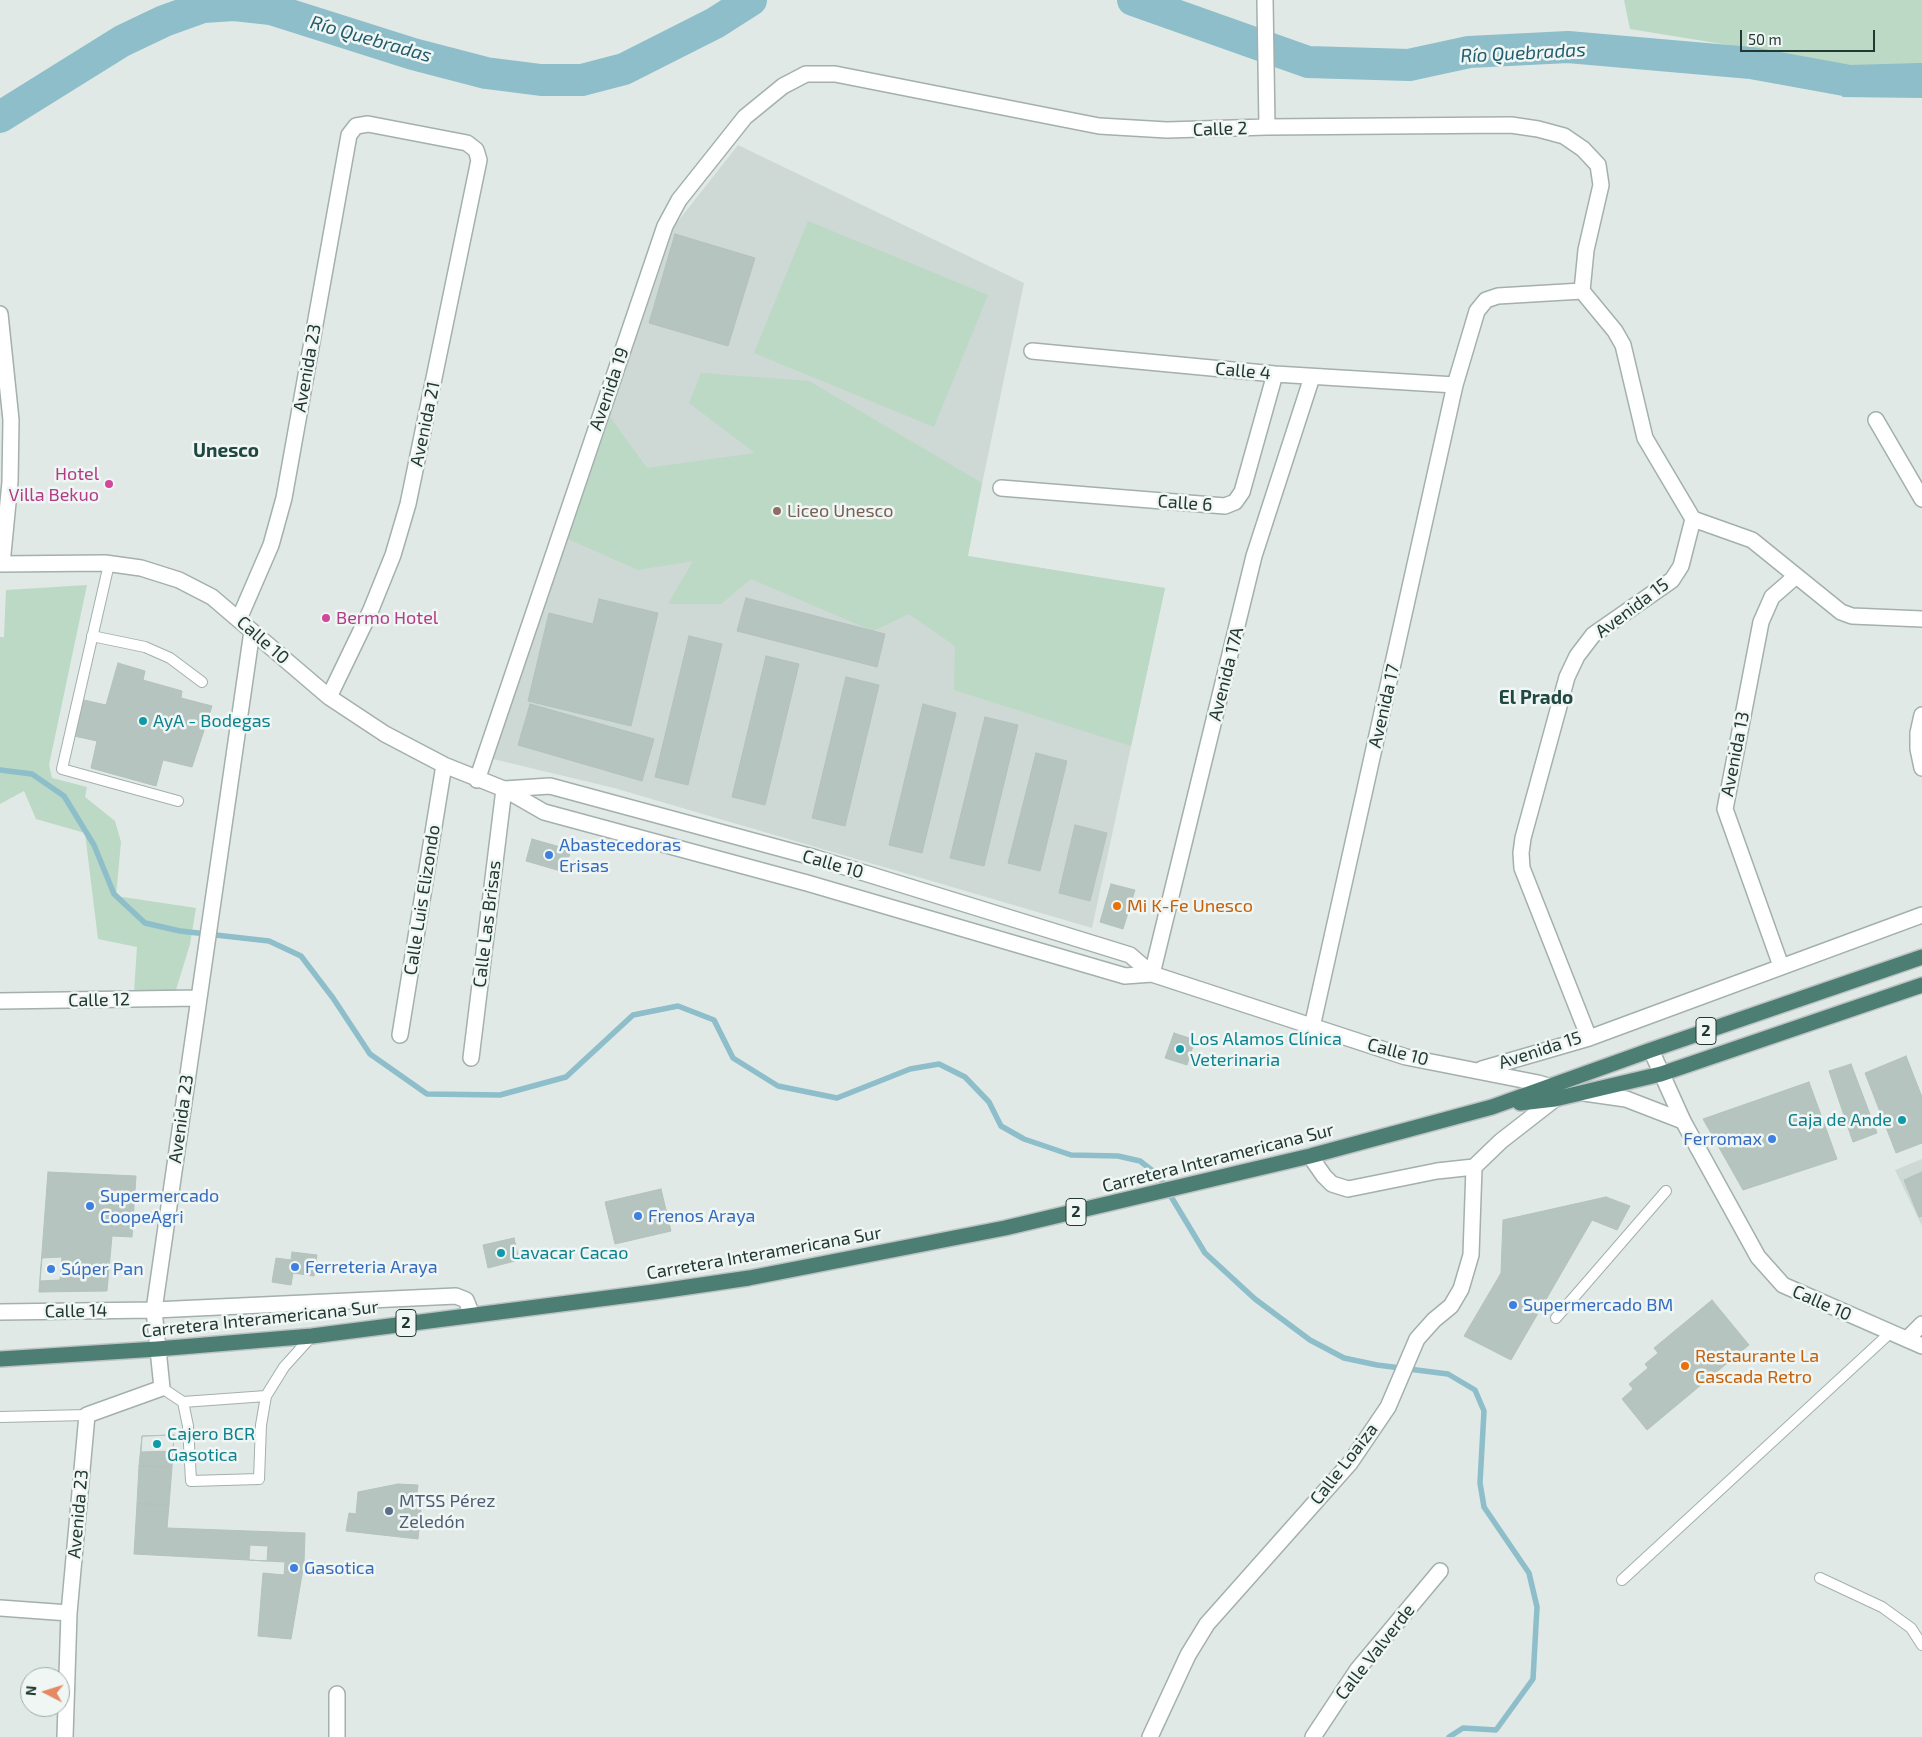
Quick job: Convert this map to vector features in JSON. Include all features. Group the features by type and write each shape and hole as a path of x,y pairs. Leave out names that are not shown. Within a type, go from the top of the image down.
{"highway":[{"name":"Carretera Interamericana Sur","path":"0,1359 312,1336 758,1276 1005,1228 1310,1156 1551,1093 1651,1050 1922,957"},
{"name":"Carretera Interamericana Sur","path":"1551,1093 1580,1092 1661,1074 1922,985"}],"street":[{"path":"1265,4 1267,127"},
{"name":"Avenida 19","path":"477,780 665,226 679,200 746,117 782,86 806,74 835,74"},
{"name":"Calle 2","path":"835,74 1099,126 1167,130 1267,127 1511,125 1538,129 1564,136 1583,149 1598,165 1601,185 1586,250 1582,291"},
{"name":"Avenida 23","path":"239,619 272,545 284,498 349,134 356,126 368,124 467,143"},
{"name":"Avenida 21","path":"330,697 370,612 392,555 408,504 479,160 476,150 467,143"},
{"path":"1582,291 1623,345 1645,438 1694,519 1752,540 1841,612 1852,616 1922,619"},
{"name":"Avenida 17","path":"1312,1027 1455,385 1477,311 1486,300 1498,296 1582,291"},
{"path":"0,314 11,420 10,482 1,564"},
{"name":"Calle 4","path":"1032,351 1312,377 1455,385"},
{"name":"Calle 6","path":"1000,488 1225,506 1235,502 1242,492 1275,374"},
{"name":"Avenida 17A","path":"1152,974 1254,556 1312,377"},
{"path":"1876,420 1922,499"},
{"name":"Avenida 15","path":"1480,1070 1589,1038 1522,868 1523,838 1567,677 1577,656 1593,635 1672,580 1681,566 1694,519"},
{"name":"Calle 10","path":"1,564 68,562 109,564 141,568 179,580 212,597 330,697 385,734 444,765 477,780 504,789 544,812 807,883 1125,976 1152,974"},
{"name":"Avenida 13","path":"1781,966 1725,809 1761,622 1772,597 1796,576"},
{"name":"Avenida 23","path":"162,1388 156,1349 154,1310 252,631"},
{"path":"1922,715 1918,733 1918,749 1922,768"},
{"name":"Calle Luis Elizondo","path":"400,1035 444,765"},
{"name":"Calle 10","path":"504,789 550,786 825,861 1130,955 1152,974 1312,1027 1406,1057 1480,1070 1551,1093"},
{"name":"Calle Las Brisas","path":"471,1058 504,789"},
{"path":"1589,1038 1922,915"},
{"name":"Calle 12","path":"0,1001 198,998"},
{"name":"Calle 10","path":"1651,1050 1683,1121 1758,1257 1783,1285 1922,1346"},
{"path":"1580,1092 1626,1098 1683,1121"},
{"path":"1310,1156 1328,1180 1348,1189 1437,1171 1474,1167 1551,1093"},
{"name":"Calle Loaiza","path":"1150,1737 1188,1655 1207,1624 1350,1463 1388,1408 1417,1339 1434,1320 1451,1306 1461,1289 1471,1255 1474,1167"},
{"name":"Calle 14","path":"0,1312 154,1310 456,1296 466,1300 472,1314"},
{"path":"1907,1339 1922,1324"},
{"path":"87,1414 162,1388"},
{"name":"Avenida 23","path":"65,1737 69,1613 87,1414"},
{"name":"Calle Valverde","path":"1313,1737 1358,1669 1440,1571"},
{"path":"0,1608 69,1613"},
{"path":"337,1694 337,1737"}],"lane":[{"path":"109,564 62,769 178,801"},
{"path":"92,636 153,651 170,658 202,682"},
{"path":"1556,1318 1666,1190"},
{"path":"1622,1580 1890,1333"},
{"path":"183,1402 188,1426 191,1481 259,1480 261,1425 266,1396 284,1367 312,1336"},
{"path":"162,1388 183,1402 266,1396"},
{"path":"0,1417 87,1414"},
{"path":"1820,1578 1882,1607 1911,1628 1922,1645"}],"shaded area":[{"name":"Liceo Unesco","path":"738,145 1024,283 967,556 1165,588 1092,928 614,788 493,759 675,225"},
{"path":"1922,1159 1922,1226 1895,1170"}],"green space":[{"path":"1624,0 1922,0 1922,63 1857,66 1630,29"},
{"path":"808,221 988,295 934,427 754,353"},
{"path":"701,373 809,381 982,483 968,556 1165,588 1131,746 954,690 955,646 909,614 873,631 751,579 721,604 668,604 693,561 638,570 568,539 610,417 647,468 755,453 689,403"},
{"path":"87,585 49,765 52,778 87,787 85,797 115,821 121,842 116,896 196,908 190,944 176,990 134,992 137,947 98,939 85,833 36,819 24,791 0,804 0,637 4,637 6,590"}],"water":[{"path":"1922,63 1922,98 1842,97 1857,66"}],"building":[{"path":"675,234 755,258 728,346 649,323"},
{"path":"746,598 885,634 877,667 737,631"},
{"path":"599,599 658,613 631,726 528,701 549,613 593,624"},
{"path":"689,636 722,644 688,785 655,777"},
{"path":"766,656 799,664 765,805 732,797"},
{"name":"AyA - Bodegas","path":"118,663 145,671 143,680 182,691 181,698 212,706 192,767 163,760 156,786 91,768 97,741 74,736 84,700 106,705"},
{"path":"846,677 879,685 845,826 812,818"},
{"path":"530,704 654,739 642,781 518,745"},
{"path":"923,704 956,713 922,853 889,845"},
{"path":"985,717 1018,725 984,866 950,858"},
{"path":"1036,753 1067,761 1040,871 1008,863"},
{"path":"1075,825 1107,833 1090,901 1059,893"},
{"name":"Abastecedoras Erisas","path":"532,839 571,850 564,872 526,861"},
{"name":"Mi K-Fe Unesco","path":"1111,884 1135,890 1123,929 1100,922"},
{"name":"Los Alamos Clínica Veterinaria","path":"1174,1033 1195,1040 1187,1065 1165,1058"},
{"name":"Caja de Ande","path":"1906,1056 1922,1097 1922,1143 1896,1153 1865,1073"},
{"path":"1851,1064 1877,1133 1853,1142 1829,1071"},
{"name":"Ferromax","path":"1809,1082 1837,1159 1743,1190 1703,1119"},
{"name":"Supermercado CoopeAgri","path":"48,1172 136,1176 132,1237 112,1236 107,1291 39,1292"},
{"path":"1922,1172 1922,1216 1919,1217 1904,1180"},
{"name":"Frenos Araya","path":"661,1189 671,1231 615,1244 605,1202"},
{"name":"Supermercado BM","path":"1606,1197 1630,1206 1617,1230 1592,1220 1511,1360 1464,1336 1501,1273 1503,1220"},
{"name":"Lavacar Cacao","path":"514,1238 519,1260 488,1268 483,1245"},
{"name":"Ferreteria Araya","path":"292,1252 317,1255 314,1276 293,1273 291,1285 272,1282 276,1258 291,1260"},
{"name":"Súper Pan","path":"62,1257 60,1280 40,1281 42,1258"},
{"name":"Restaurante La Cascada Retro","path":"1712,1300 1749,1345 1647,1430 1622,1399 1633,1389 1629,1384 1648,1368 1645,1364 1658,1353 1654,1348"},
{"name":"Cajero BCR Gasotica","path":"174,1435 173,1451 141,1452 142,1436"},
{"path":"174,1435 172,1467 139,1466 142,1436"},
{"path":"139,1466 172,1467 169,1505 137,1504"},
{"name":"MTSS Pérez Zeledón","path":"398,1484 418,1485 415,1508 421,1509 418,1539 346,1531 349,1513 356,1514 358,1492"},
{"name":"Gasotica","path":"137,1504 169,1505 167,1528 305,1533 304,1563 291,1639 258,1636 263,1573 284,1575 285,1562 134,1554"},
{"path":"250,1545 268,1546 267,1561 249,1560"}],"waterway":[{"name":"Río Quebradas","path":"0,117 122,41 164,21 203,7 234,5 271,9 413,54 486,73 541,80 582,80 624,69 715,23 751,0"},
{"name":"Río Quebradas","path":"1133,0 1308,62 1409,65 1469,52 1568,47 1751,63 1850,81 1922,79"},
{"path":"0,770 32,774 64,796 94,845 114,894 145,923 180,931 269,941 301,956 333,998 370,1054 427,1094 500,1095 566,1077 633,1015 678,1006 714,1020 733,1058 778,1086 837,1098 910,1069 939,1064 965,1077 989,1102 1001,1126 1024,1139 1071,1155 1118,1156 1140,1161 1158,1175 1205,1253 1255,1299 1310,1340 1344,1358 1377,1365 1448,1374 1475,1390 1484,1411 1480,1483 1484,1507 1529,1573 1537,1607 1533,1679 1496,1730 1463,1728 1449,1737"}],"place":[{"name":"Hotel Villa Bekuo","path":"109,484"},
{"name":"Liceo Unesco","path":"777,511"},
{"name":"Bermo Hotel","path":"326,618"},
{"name":"AyA - Bodegas","path":"143,721"},
{"name":"Abastecedoras Erisas","path":"549,855"},
{"name":"Mi K-Fe Unesco","path":"1117,906"},
{"name":"Los Alamos Clínica Veterinaria","path":"1180,1049"},
{"name":"Caja de Ande","path":"1902,1120"},
{"name":"Ferromax","path":"1772,1139"},
{"name":"Supermercado CoopeAgri","path":"90,1206"},
{"name":"Frenos Araya","path":"638,1216"},
{"name":"Lavacar Cacao","path":"501,1253"},
{"name":"Ferreteria Araya","path":"295,1267"},
{"name":"Súper Pan","path":"51,1269"},
{"name":"Supermercado BM","path":"1513,1305"},
{"name":"Restaurante La Cascada Retro","path":"1685,1366"},
{"name":"Cajero BCR Gasotica","path":"157,1444"},
{"name":"MTSS Pérez Zeledón","path":"389,1511"},
{"name":"Gasotica","path":"294,1568"}],"district":[{"name":"Unesco","path":"226,451"},
{"name":"El Prado","path":"1536,698"}]}
